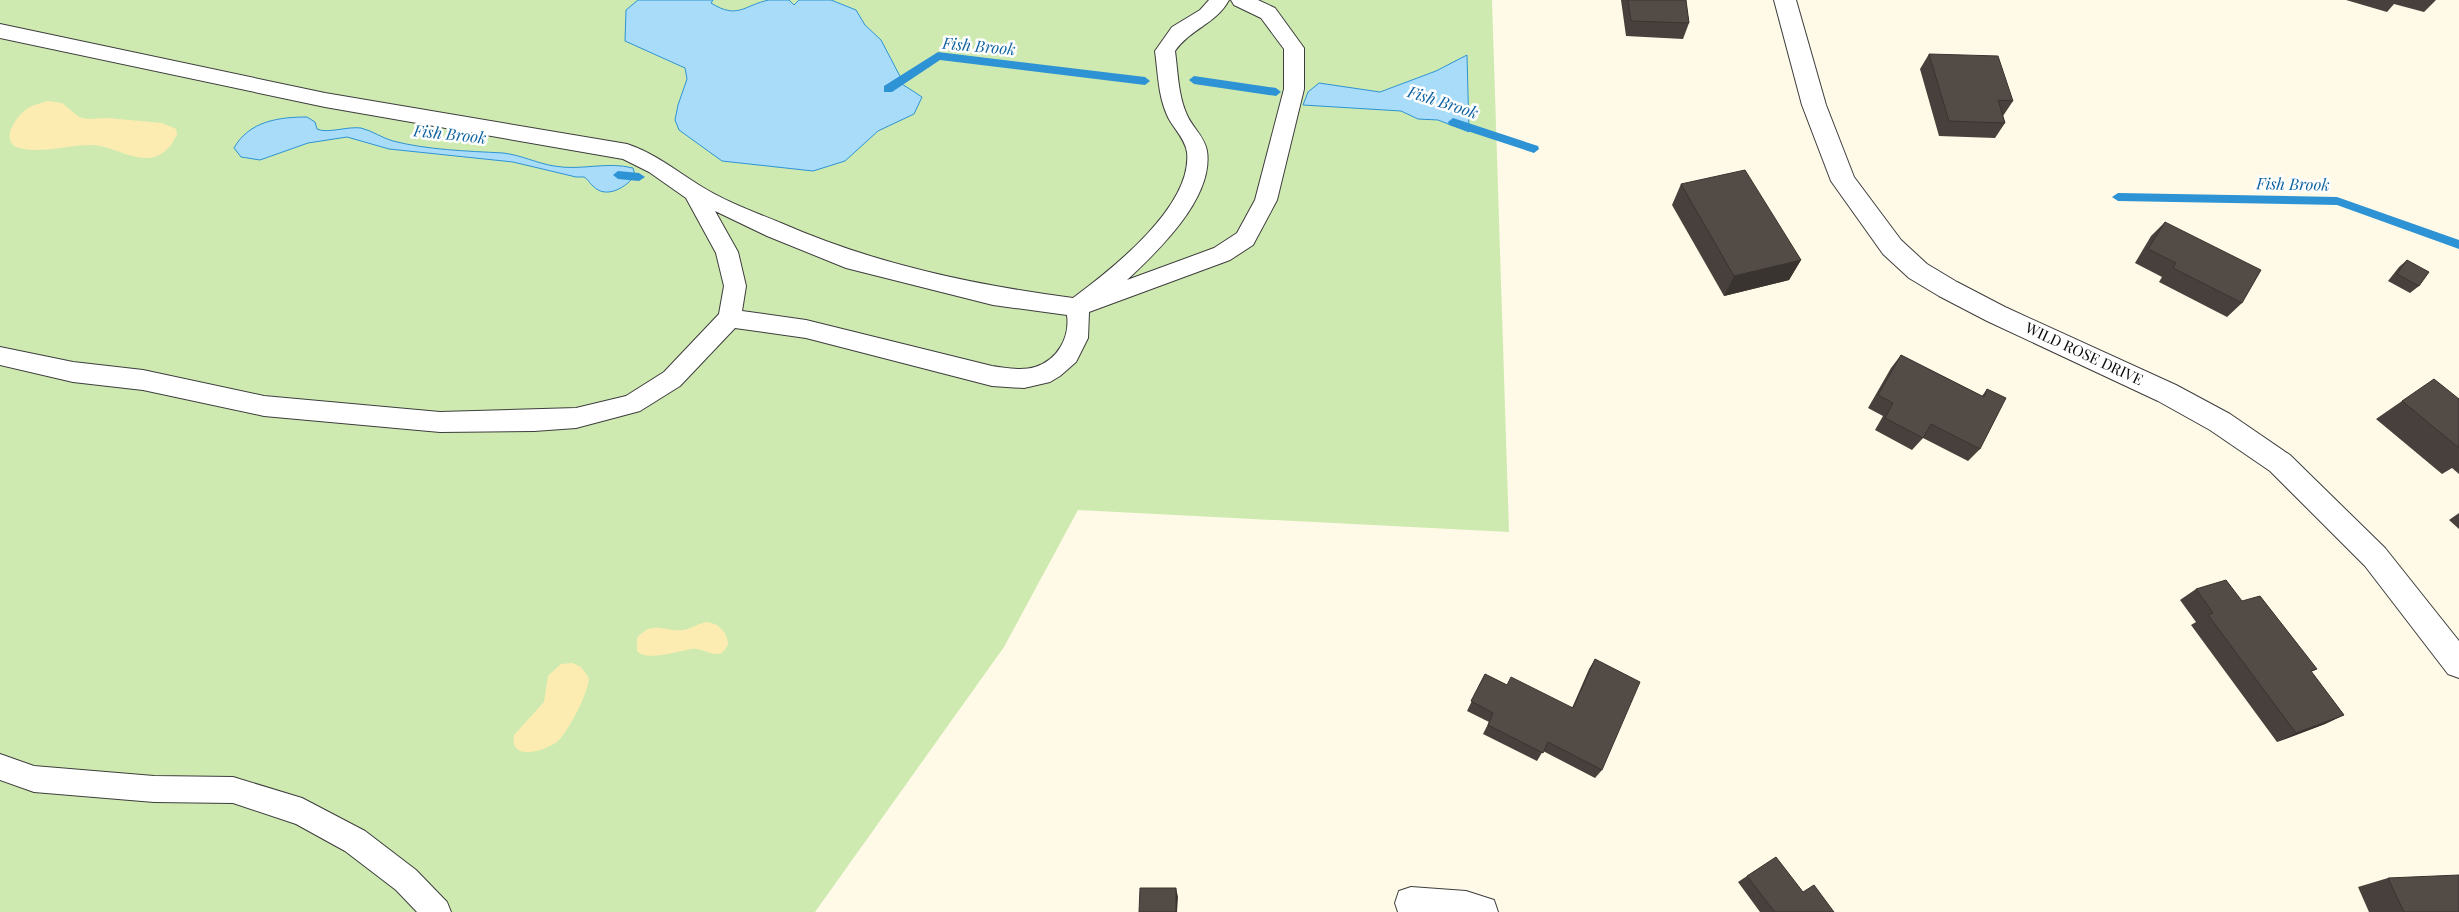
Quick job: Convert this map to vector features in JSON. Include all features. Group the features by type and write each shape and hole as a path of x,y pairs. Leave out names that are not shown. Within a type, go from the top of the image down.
{"street":[{"name":"WILD ROSE DRIVE","path":"1785,0 1814,105 1843,181 1892,248 1918,271 1948,289 2168,393 2220,422 2280,463 2375,557 2459,664"},
{"path":"1412,903 1466,907 1482,912"}],"lane":[{"path":"1078,306 1126,270 1185,202 1196,178 1197,152 1190,135 1177,115 1170,92 1165,51 1179,33 1200,20 1217,5 1219,0"},
{"path":"0,31 326,100 627,152 656,166 693,192 775,230 846,259 993,296 1078,306 1222,254 1245,239 1266,200 1294,89 1294,48 1268,14 1241,0"},
{"path":"0,356 73,372 143,380 264,406 440,422 534,421 576,418 632,404 672,379 730,318 736,286 727,252 693,192"},
{"path":"730,318 806,329 992,376 1019,378 1041,375 1065,359 1078,341 1081,324 1078,306"},
{"path":"0,767 34,779 154,789 233,790 302,812 355,841 406,880 437,912"}],"green space":[{"path":"0,0 1492,0 1509,532 1078,510 1004,647 815,912 0,912"}],"sand":[{"path":"48,101 62,103 79,117 162,123 176,129 177,134 167,150 149,158 133,156 93,145 44,150 16,147 10,138 10,132 16,120 30,107"},
{"path":"706,622 715,624 722,629 726,636 728,645 722,653 714,654 695,649 648,656 637,651 637,638 649,629 684,630"},
{"path":"572,663 581,667 589,678 582,702 567,729 558,741 545,748 530,752 517,749 514,743 514,735 544,702 548,676 561,664"}],"water":[{"path":"638,0 713,0 711,3 720,8 735,11 769,0 789,0 794,5 799,0 831,0 856,10 865,25 881,40 902,80 902,84 922,97 914,114 878,131 845,161 813,171 722,161 679,130 675,120 687,79 685,68 625,41 626,10"},
{"path":"1467,55 1469,132 1438,120 1418,119 1401,111 1303,105 1308,92 1319,83 1380,92 1436,71"},
{"path":"307,117 315,122 317,129 321,130 361,128 393,141 420,146 448,150 503,153 547,165 564,167 623,166 633,168 635,175 622,187 610,192 604,192 598,190 584,177 576,177 513,162 389,149 347,137 308,143 260,160 241,157 234,148 240,139 256,126 286,118"}],"building":[{"path":"1628,0 1686,0 1689,23 1631,21"},
{"path":"1929,54 1998,56 2013,101 1998,100 2005,123 1949,121"},
{"path":"1745,170 1801,260 1734,276 1681,184"},
{"path":"2165,222 2261,270 2242,303 2173,268 2176,263 2148,249"},
{"path":"2407,260 2429,272 2419,286 2397,274"},
{"path":"1901,355 1984,397 1987,389 2006,398 1980,449 1931,424 1923,438 1885,418 1893,403 1878,395"},
{"path":"2434,379 2459,399 2459,448 2402,401"},
{"path":"2226,580 2242,601 2260,596 2317,669 2311,671 2344,715 2296,733 2208,615 2213,613 2196,589"},
{"path":"1595,659 1640,682 1602,770 1548,742 1543,753 1488,725 1493,713 1471,701 1485,674 1507,685 1511,677 1573,708"},
{"path":"1776,857 1803,892 1814,885 1834,912 1773,912 1747,876"},
{"path":"2459,875 2459,912 2404,912 2388,878"},
{"path":"1140,888 1176,888 1176,912 1139,912"}],"waterway":[{"name":"Fish Brook","path":"888,89 938,56 1145,81"},
{"name":"Fish Brook","path":"1194,80 1276,92"},
{"name":"Fish Brook","path":"1453,122 1534,149"},
{"name":"Fish Brook","path":"618,175 639,177"},
{"name":"Fish Brook","path":"2118,197 2337,201 2459,245"}]}
